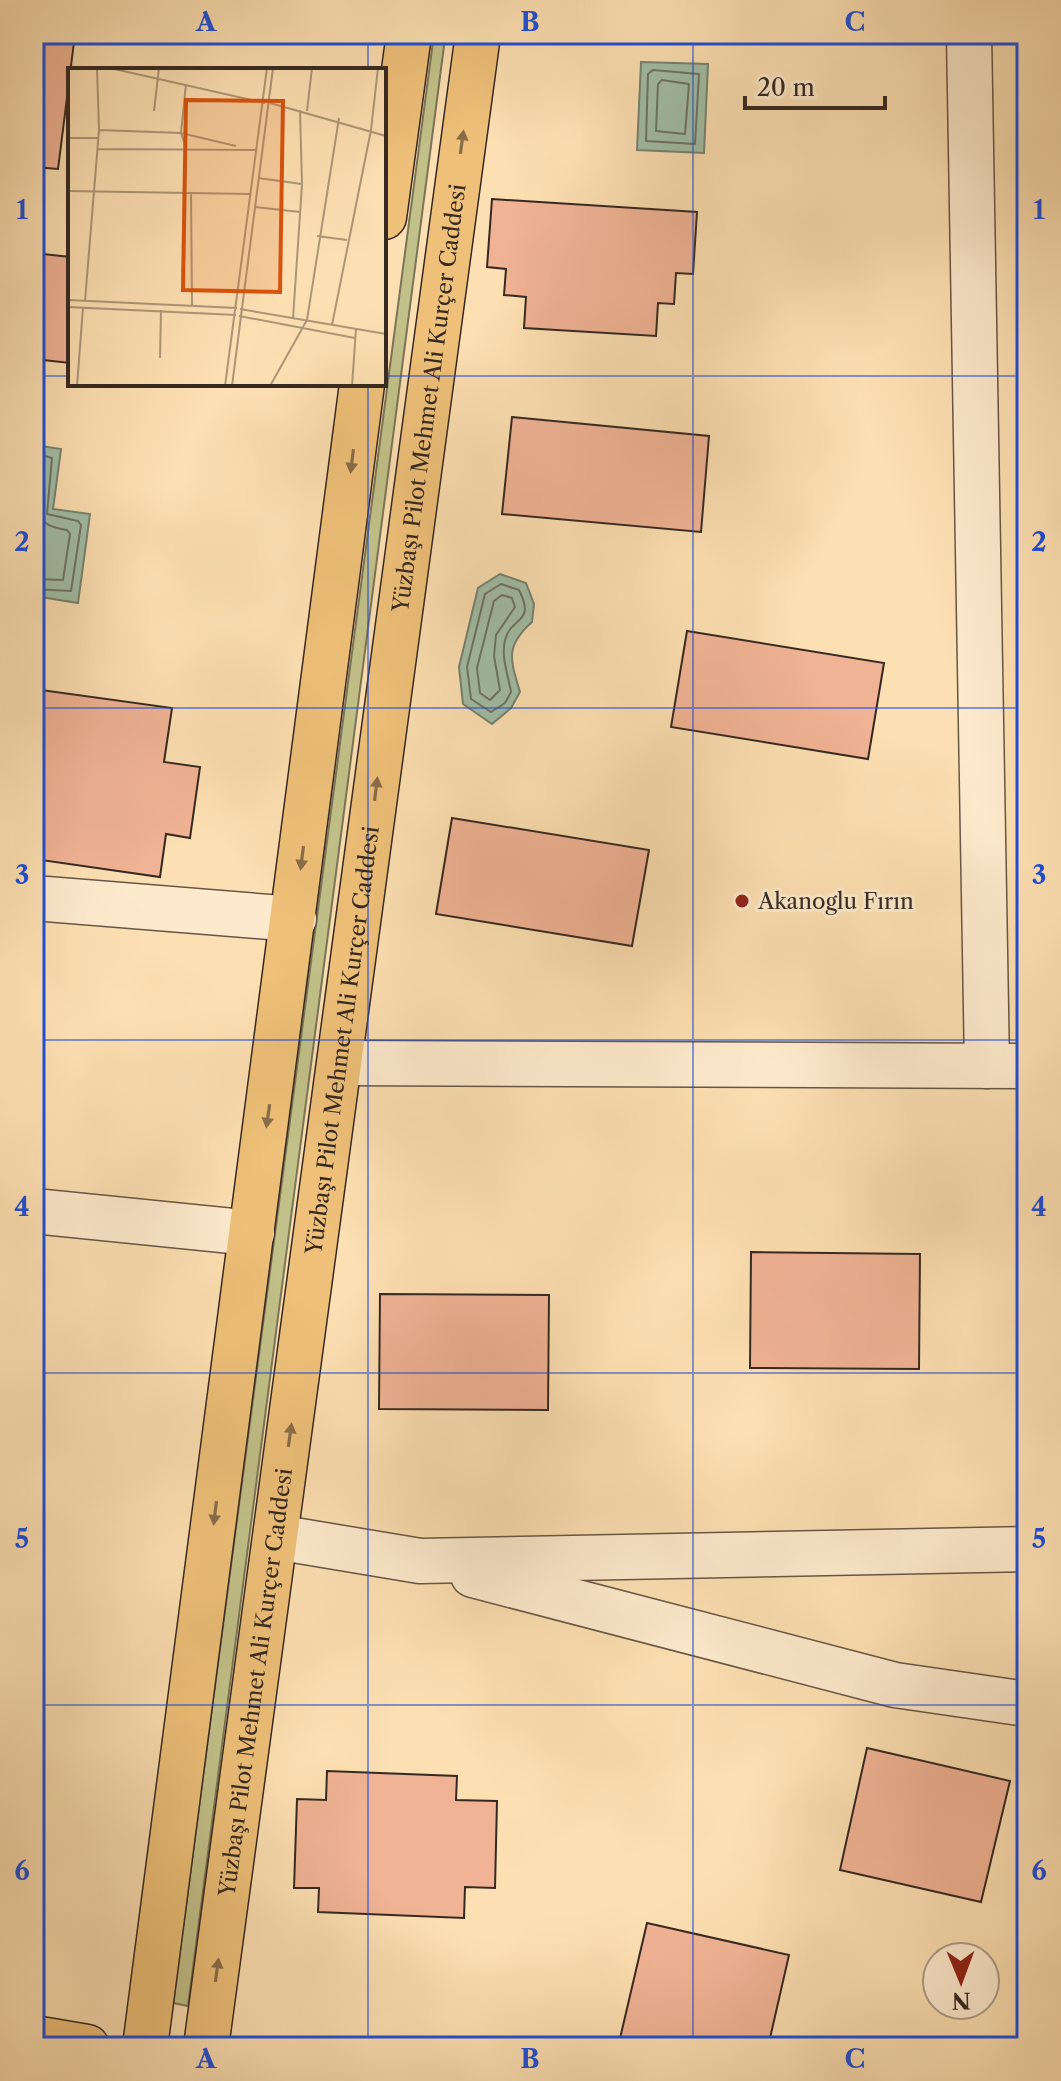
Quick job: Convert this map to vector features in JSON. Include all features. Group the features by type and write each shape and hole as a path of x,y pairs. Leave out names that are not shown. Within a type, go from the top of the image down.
{"main road":[{"path":"386,202 409,34"},
{"name":"Yüzbaşı Pilot Mehmet Ali Kurçer Caddesi","path":"206,2047 478,34"},
{"path":"145,2047 362,386"},
{"path":"34,2038 87,2047"}],"street":[{"path":"340,1063 1007,1066 969,34"},
{"path":"34,898 294,919"},
{"path":"34,1211 252,1233"},
{"path":"276,1537 420,1561 895,1685 1027,1704"},
{"path":"420,1561 1027,1549"}],"shaded area":[{"path":"434,34 441,34 444,46 188,2006 173,2003"}],"water":[{"path":"641,62 708,64 704,153 637,150"},
{"path":"34,445 61,449 53,509 90,514 78,603 34,596"},
{"path":"500,574 526,583 534,604 532,622 517,638 512,654 520,692 511,708 492,724 463,704 459,667 478,588"}],"building":[{"path":"34,34 75,34 71,68 68,68 58,169 34,167"},
{"path":"492,199 697,212 693,274 676,273 674,304 658,303 656,336 524,328 526,297 504,295 506,269 487,267"},
{"path":"34,253 68,257 68,363 34,359"},
{"path":"512,417 709,436 701,532 502,514"},
{"path":"687,631 884,663 868,759 671,727"},
{"path":"34,689 172,708 164,762 200,767 190,838 166,834 160,877 34,859"},
{"path":"452,818 649,850 632,946 436,914"},
{"path":"751,1252 920,1254 919,1369 750,1368"},
{"path":"380,1294 549,1295 548,1410 379,1409"},
{"path":"867,1748 1010,1781 981,1902 840,1870"},
{"path":"327,1771 457,1776 456,1800 497,1801 495,1888 465,1887 464,1918 318,1912 319,1888 294,1888 297,1799 326,1800"},
{"path":"647,1923 789,1955 768,2047 618,2047"}],"place":[{"name":"Akanoglu Fırın","path":"742,901"}]}
